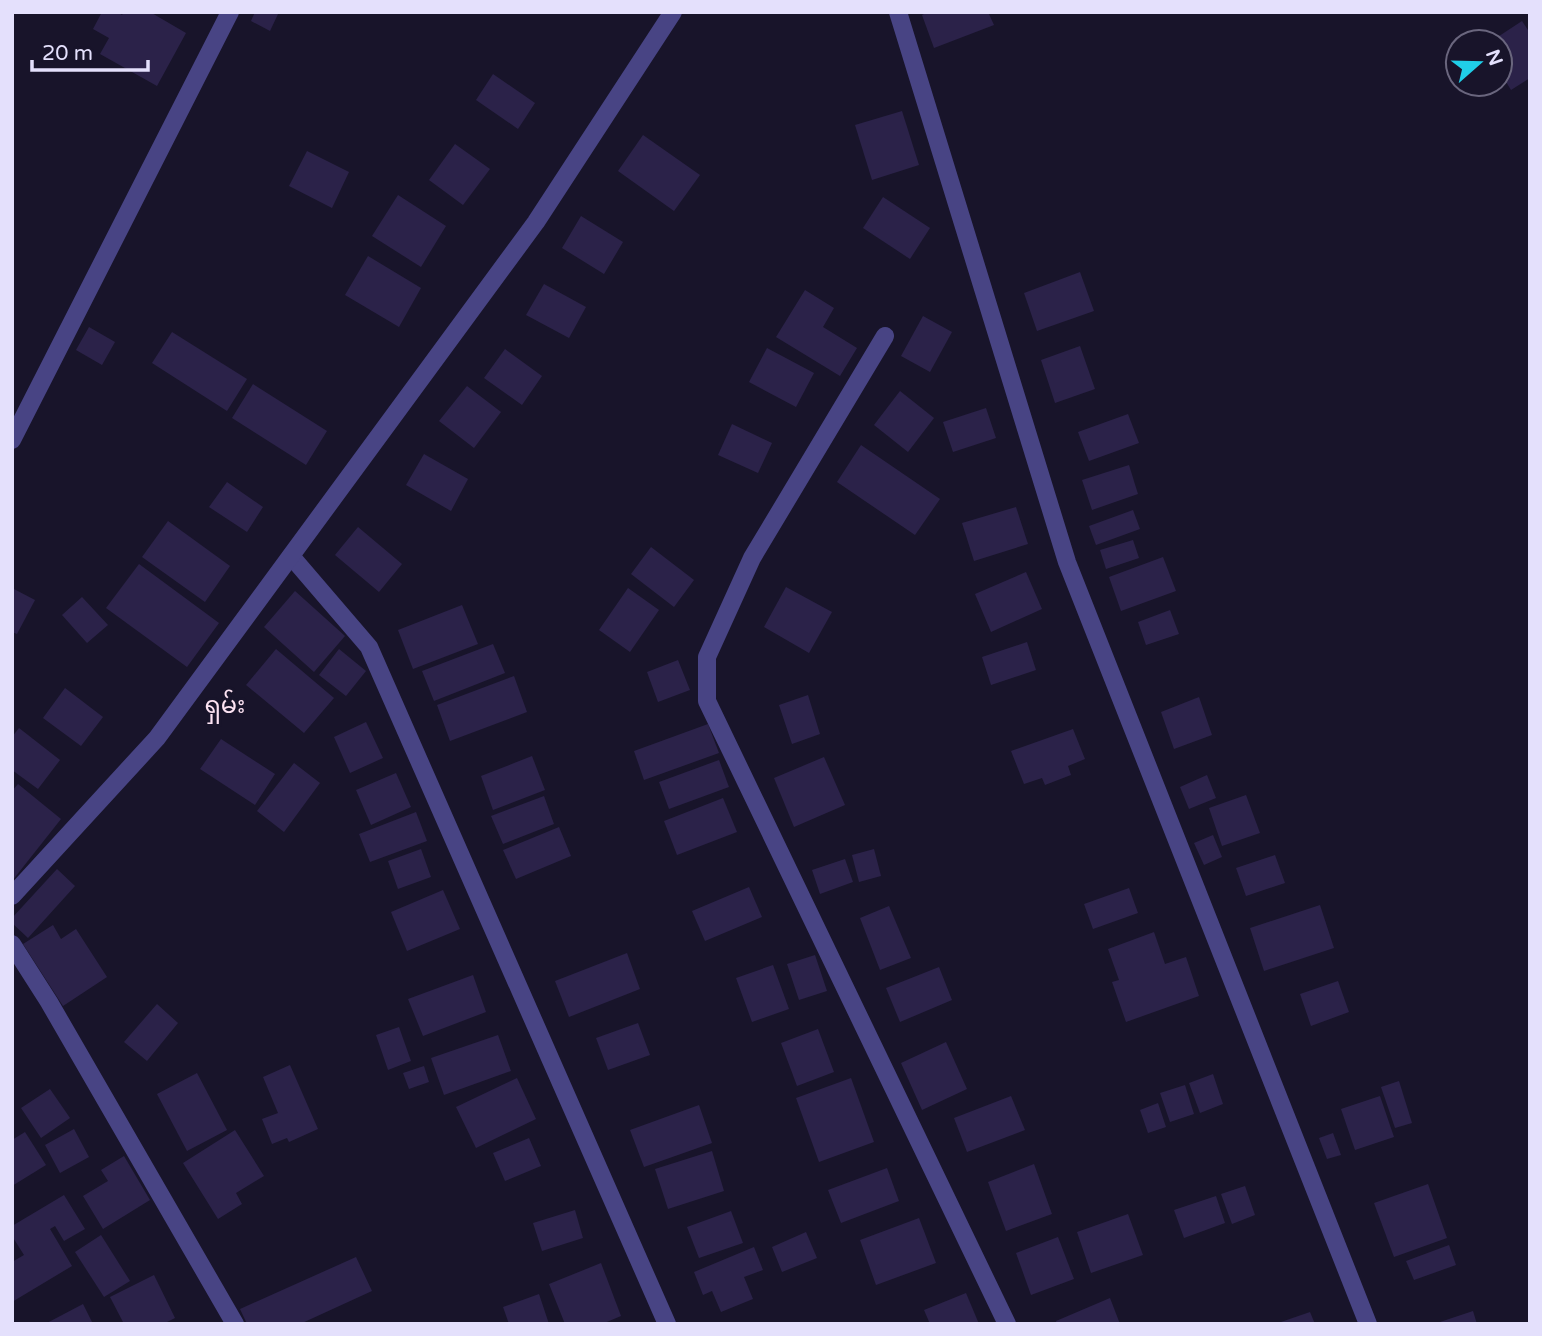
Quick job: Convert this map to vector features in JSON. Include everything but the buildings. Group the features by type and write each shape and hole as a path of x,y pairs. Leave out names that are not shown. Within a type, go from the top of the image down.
{"street":[{"path":"12,440 230,12"},
{"path":"12,896 157,738 536,222 673,12"},
{"path":"898,12 1067,562 1368,1324"},
{"path":"885,336 752,558 707,657 707,701 1006,1324"},
{"path":"291,556 369,647 667,1324"},
{"path":"12,944 56,1014 235,1324"}],"district":[{"name":"ရှမ်း","path":"225,705"}]}
